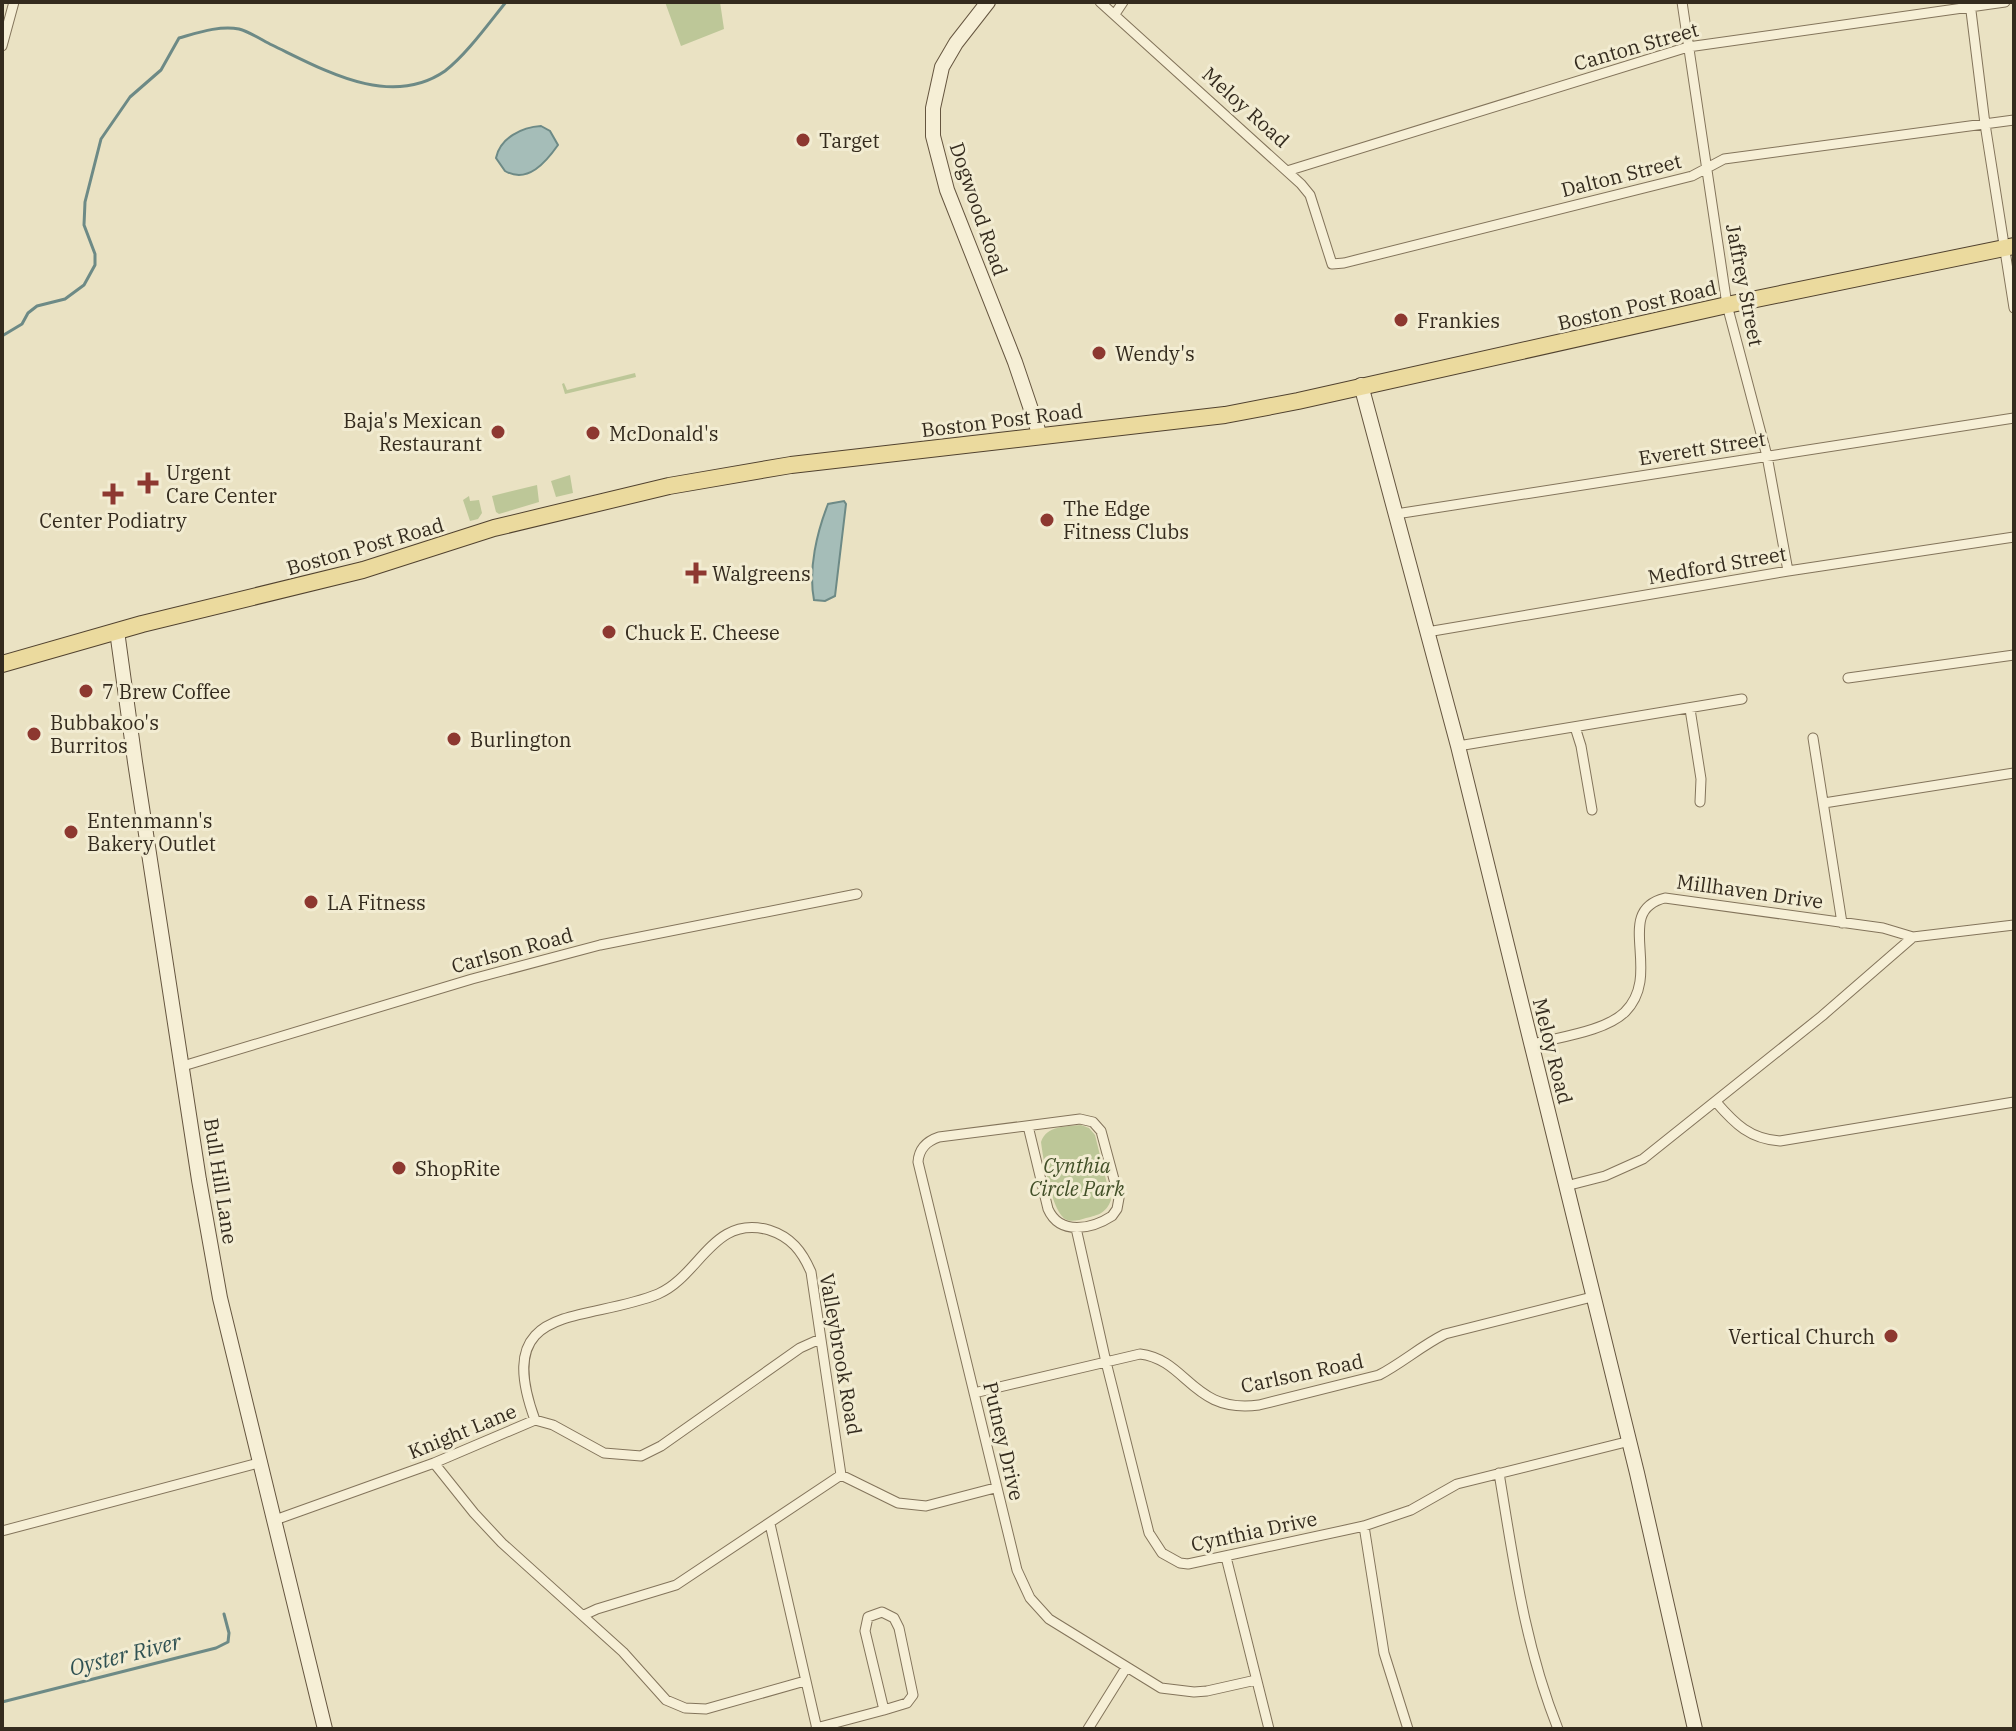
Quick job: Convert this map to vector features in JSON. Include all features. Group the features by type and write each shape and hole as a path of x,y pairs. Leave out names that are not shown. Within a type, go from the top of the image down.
{"main road":[{"name":"Dogwood Road","path":"988,2 956,43 942,67 933,108 933,136 947,190 1015,362 1040,436"},
{"name":"Boston Post Road","path":"2,664 117,631 363,570 494,528 669,486 791,465 1225,415 2009,247"},
{"name":"Meloy Road","path":"1361,385 1458,746 1630,1441 1695,1729"},
{"name":"Bull Hill Lane","path":"117,631 138,787 220,1298 325,1729"}],"street":[{"path":"2,46 14,2"},
{"name":"Meloy Road","path":"1100,2 1310,195 1332,264"},
{"path":"1115,14 1123,2"},
{"name":"Jaffrey Street","path":"1682,2 1727,305 1767,456 1788,571"},
{"name":"Canton Street","path":"1287,171 1688,47 1970,4 2005,2"},
{"path":"1970,4 1985,124 2009,247 2014,308"},
{"name":"Dalton Street","path":"1332,264 1692,176 1724,159 2014,120"},
{"name":"Everett Street","path":"1396,514 2014,418"},
{"name":"Medford Street","path":"1427,632 1788,571 2014,537"},
{"path":"1848,678 2014,655"},
{"path":"1458,746 1742,699"},
{"path":"1690,709 1701,779 1700,802"},
{"path":"1575,727 1592,810"},
{"path":"1813,738 1842,923"},
{"path":"1824,803 2014,773"},
{"name":"Carlson Road","path":"183,1066 472,979 600,945 857,894"},
{"name":"Millhaven Drive","path":"1530,1045 1605,1025 1624,1012 1637,996 1642,978 1638,936 1640,918 1647,906 1658,899 1671,897 1883,928 1913,937 2014,925"},
{"path":"1566,1186 1605,1176 1643,1159 1913,937"},
{"path":"1716,1102 1742,1130 1755,1137 1780,1141 2014,1102"},
{"path":"1086,1119 1101,1131 1118,1205 1109,1218 1076,1228 1064,1226 1049,1213 1028,1126 1086,1119"},
{"name":"Putney Drive","path":"1028,1126 939,1137 924,1145 919,1155 995,1488 1017,1570 1030,1598 1057,1625 1154,1685 1175,1691 1207,1691 1256,1680"},
{"name":"Cynthia Drive","path":"1076,1228 1149,1533 1156,1547 1180,1563 1226,1557 1364,1526 1411,1510 1457,1484 1630,1441"},
{"name":"Valleybrook Road","path":"535,1420 525,1394 522,1371 525,1354 541,1331 562,1317 662,1292 715,1242 734,1230 764,1229 796,1245 811,1272 841,1475"},
{"name":"Carlson Road","path":"974,1393 1140,1354 1164,1362 1214,1400 1243,1407 1259,1405 1379,1375 1445,1334 1592,1297"},
{"name":"Knight Lane","path":"275,1520 434,1463 535,1420 553,1425 604,1453 641,1456 661,1446 800,1348 820,1339"},
{"path":"2,1531 262,1462"},
{"path":"434,1463 502,1543 584,1615 623,1652 652,1688 675,1705 706,1709 805,1681"},
{"path":"1499,1473 1524,1625 1543,1691 1558,1729"},
{"path":"584,1615 676,1585 841,1475 898,1503 926,1506 995,1488"},
{"path":"770,1524 816,1728 884,1710 907,1703 913,1695 899,1628 894,1618 882,1612 868,1617 865,1631 884,1710"},
{"path":"1364,1526 1384,1653 1408,1729"},
{"path":"1226,1557 1269,1729"},
{"path":"1088,1729 1126,1668"}],"green space":[{"path":"665,2 720,2 724,29 681,46"},
{"path":"635,373 636,377 565,394 562,384 567,390"},
{"path":"570,475 573,493 556,497 551,481"},
{"path":"537,485 539,502 499,514 496,512 492,496"},
{"path":"469,496 470,501 479,500 482,513 478,519 470,521 463,500"},
{"name":"Cynthia Circle Park","path":"1081,1125 1095,1135 1111,1200 1107,1208 1098,1214 1069,1221 1062,1216 1053,1197 1041,1142 1052,1130"}],"water":[{"path":"541,126 550,131 558,145 553,152 529,173 521,175 505,171 496,158 502,145 519,131"},
{"path":"844,501 835,596 825,601 814,600 813,563 820,526 828,504"}],"waterway":[{"path":"2,336 22,324 28,313 37,306 65,299 84,285 95,265 95,254 84,225 85,202 101,139 130,97 161,70 179,38 216,29 239,29 313,65 357,82 402,86 424,82 445,71 469,48 506,2"},
{"name":"Oyster River","path":"2,1702 216,1648 228,1642 224,1614"}],"place":[{"name":"Target","path":"803,140"},
{"name":"Frankies","path":"1401,320"},
{"name":"Wendy's","path":"1099,353"},
{"name":"Baja's Mexican Restaurant","path":"498,432"},
{"name":"McDonald's","path":"593,433"},
{"name":"Urgent Care Center","path":"148,483"},
{"name":"Center Podiatry","path":"113,494"},
{"name":"The Edge Fitness Clubs","path":"1047,520"},
{"name":"Walgreens","path":"696,573"},
{"name":"Chuck E. Cheese","path":"609,632"},
{"name":"7 Brew Coffee","path":"86,691"},
{"name":"Bubbakoo's Burritos","path":"34,734"},
{"name":"Burlington","path":"454,739"},
{"name":"Entenmann's Bakery Outlet","path":"71,832"},
{"name":"LA Fitness","path":"311,902"},
{"name":"ShopRite","path":"399,1168"},
{"name":"Vertical Church","path":"1891,1336"}]}
